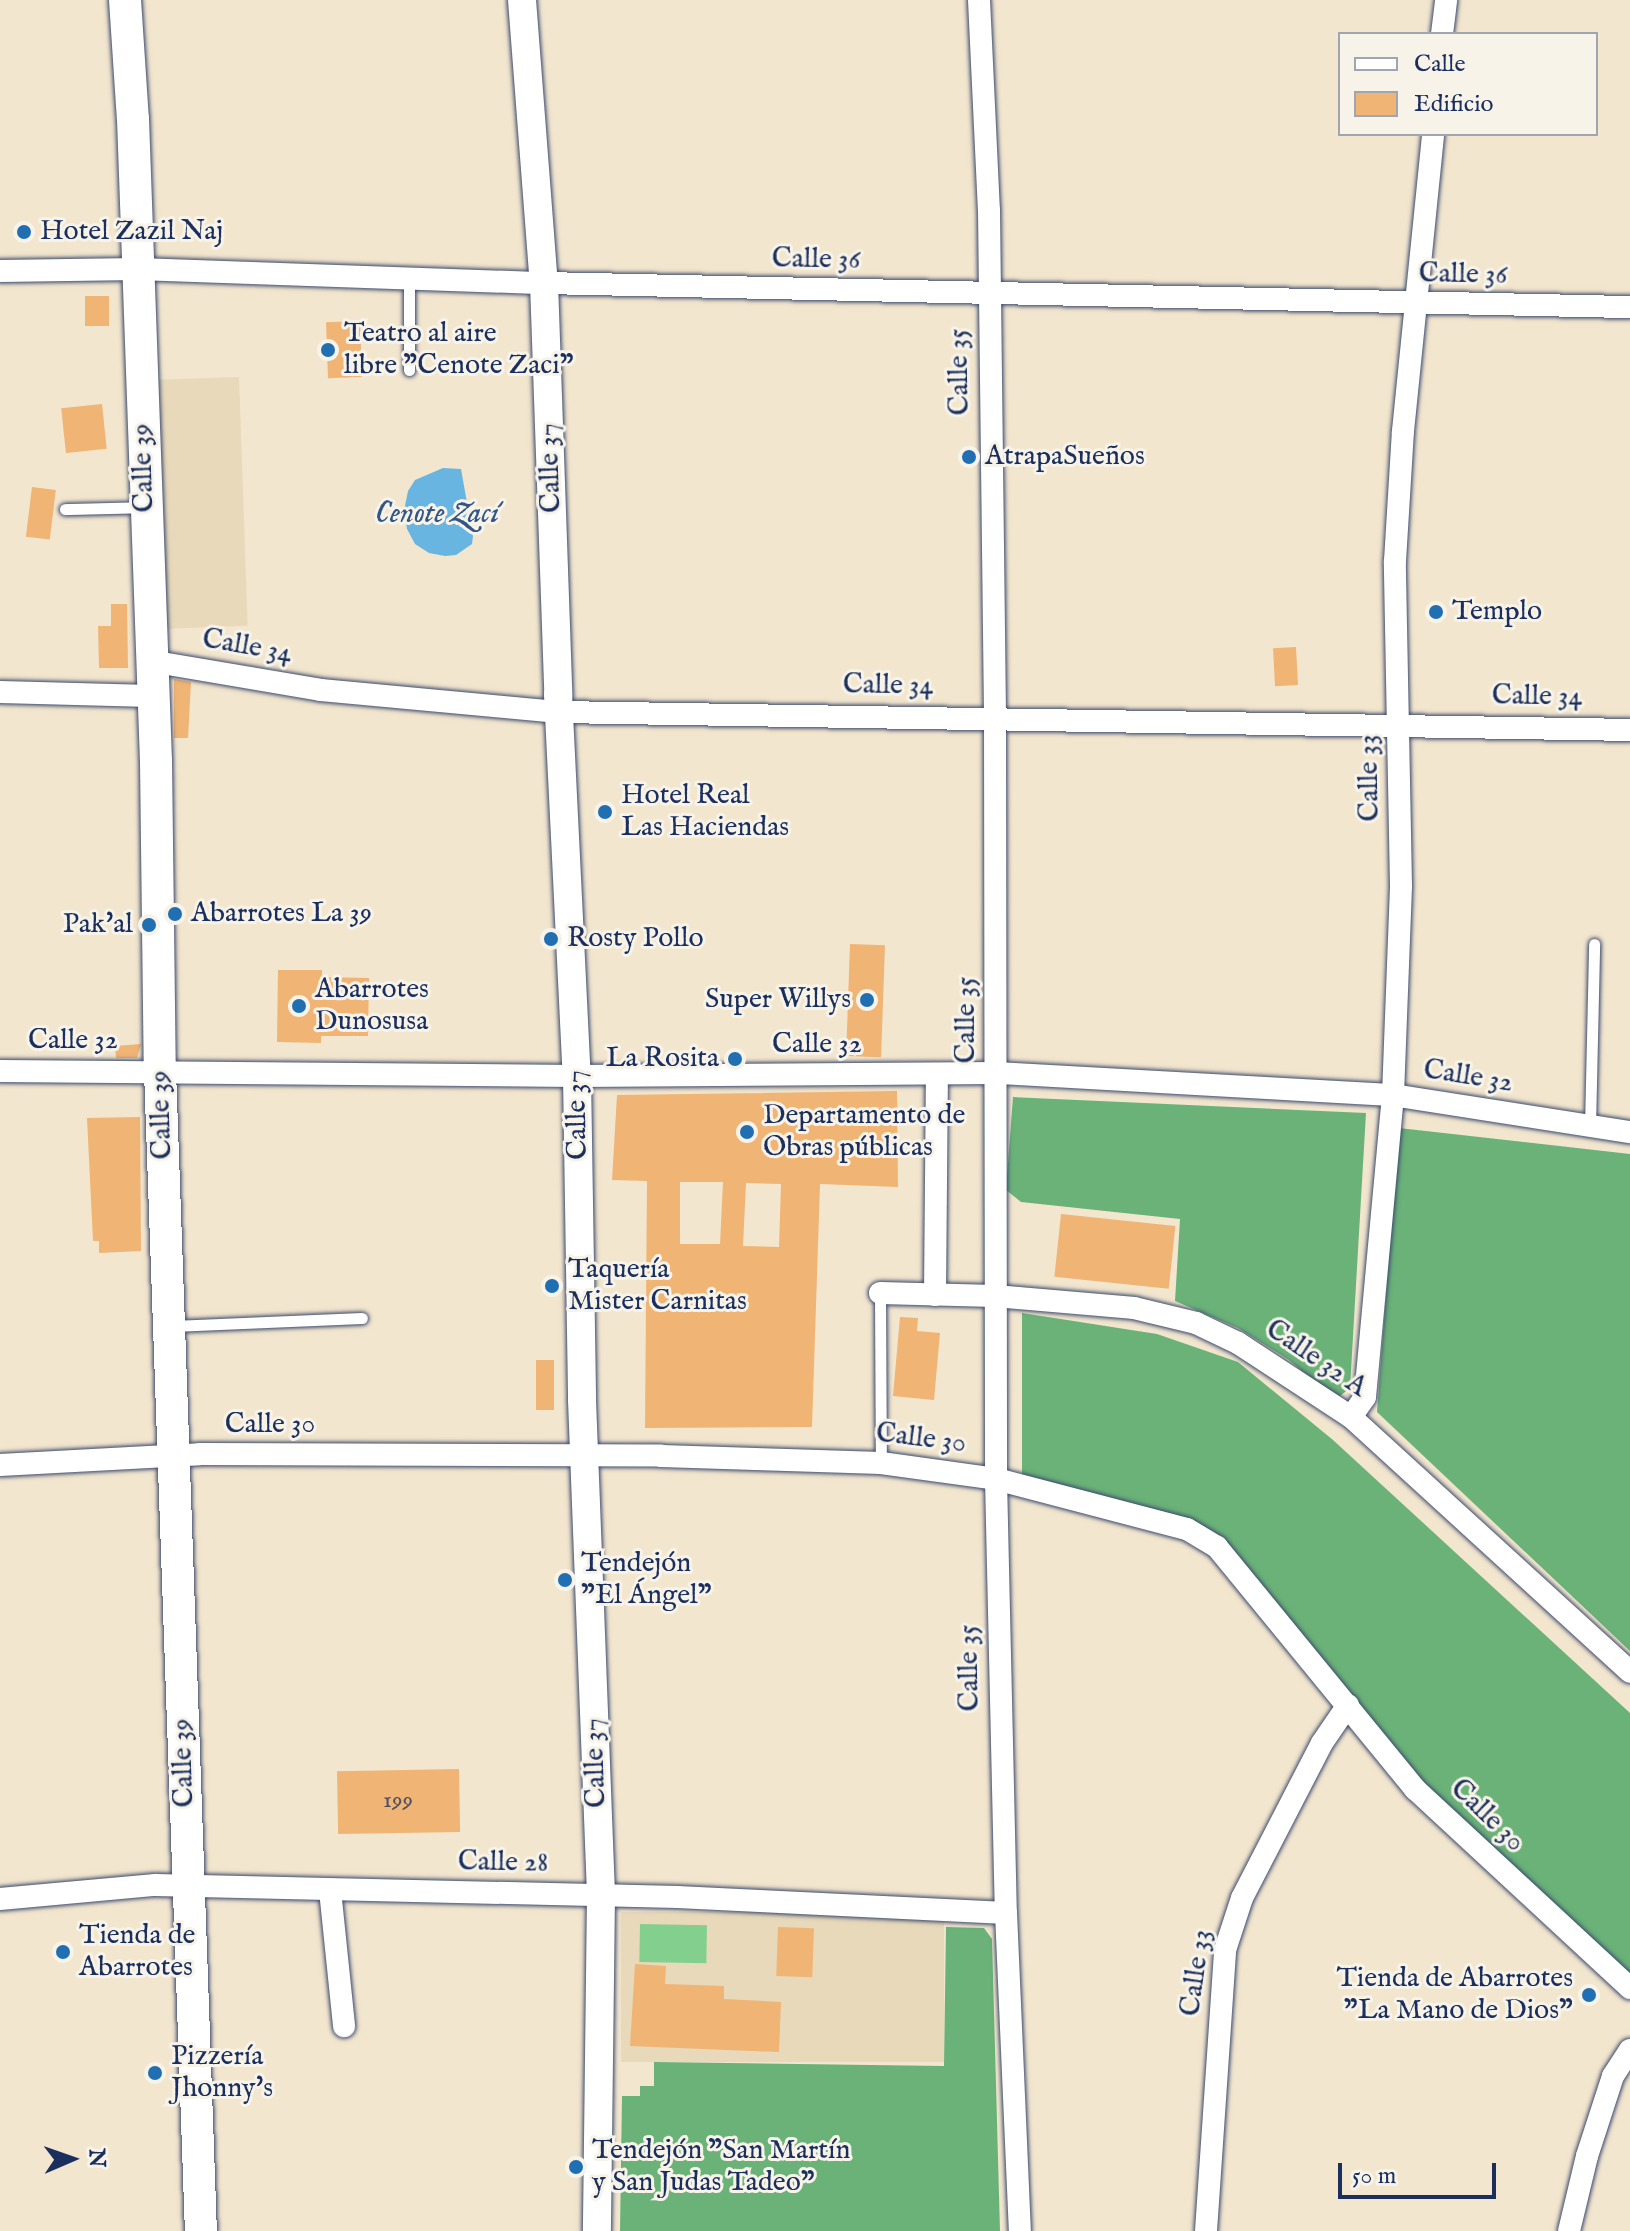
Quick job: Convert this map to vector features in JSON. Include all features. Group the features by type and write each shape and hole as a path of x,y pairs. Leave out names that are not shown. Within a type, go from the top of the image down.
{"main road":[{"name":"Calle 39","path":"125,0 156,761 160,1071 201,2231"}],"street":[{"name":"Calle 37","path":"522,0 544,283 559,712 577,1076 584,1456 601,1895 597,2231"},
{"name":"Calle 35","path":"979,0 989,294 995,717 998,1073 996,1479 1006,1913 1020,2231"},
{"path":"1442,32 1446,0"},
{"name":"Calle 33","path":"1351,1417 1365,1397 1393,1095 1401,886 1395,561 1403,431 1433,136"},
{"name":"Calle 36","path":"0,271 138,269 544,283 1630,307"},
{"name":"Calle 34","path":"150,661 321,690 559,712 1630,730"},
{"path":"0,692 151,696"},
{"name":"Calle 32","path":"0,1071 577,1076 998,1073 1393,1095 1630,1132"},
{"name":"Calle 35","path":"935,1295 937,1074"},
{"name":"Calle 32 A","path":"880,1293 995,1296 1134,1308 1196,1323 1238,1343 1351,1417 1630,1672"},
{"name":"Calle 30","path":"0,1465 173,1455 584,1456 881,1463 996,1479 1187,1529 1217,1547 1415,1789 1520,1890 1630,1988"},
{"name":"Calle 33","path":"1206,2231 1225,1950 1242,1898 1322,1743 1348,1705"},
{"name":"Calle 28","path":"0,1899 188,1886 601,1895 1006,1913"},
{"path":"330,1890 344,2026"},
{"path":"1569,2231 1587,2156 1613,2076 1630,2050"}],"lane":[{"path":"409,277 409,370"},
{"path":"65,509 145,507"},
{"path":"1590,1128 1594,944"},
{"path":"880,1293 881,1463"},
{"path":"171,1326 362,1318"}],"shaded area":[{"path":"239,377 248,626 159,629 150,380"},
{"path":"621,1912 944,1912 944,2062 621,2062"}],"green space":[{"path":"1013,1097 1366,1113 1350,1388 1336,1399 1289,1360 1238,1328 1175,1301 1180,1219 1021,1202 1006,1190"},
{"path":"1399,1128 1630,1154 1630,1651 1377,1412"},
{"path":"1022,1313 1157,1334 1238,1362 1333,1440 1630,1713 1630,1976 1406,1774 1226,1544 1022,1477"},
{"path":"640,1924 707,1925 706,1963 639,1962"},
{"path":"946,1927 984,1928 992,1939 1000,2231 620,2231 622,2096 640,2096 640,2086 654,2086 654,2062 944,2066"}],"water":[{"name":"Cenote Zací","path":"443,468 461,469 473,536 472,544 456,555 445,556 429,553 415,544 407,529 404,511 408,491 415,480"}],"building":[{"path":"85,296 109,296 109,326 85,326"},
{"path":"360,321 362,377 328,378 326,322"},
{"path":"102,404 107,449 66,453 61,408"},
{"path":"32,487 56,490 50,540 26,537"},
{"path":"111,604 127,604 128,668 99,668 98,626 111,626"},
{"path":"1296,647 1298,685 1275,686 1273,648"},
{"path":"174,679 191,682 188,738 174,738"},
{"name":"Super Willys","path":"850,944 885,945 881,1057 846,1056"},
{"path":"278,970 322,970 322,977 369,978 368,1036 321,1036 321,1043 277,1042"},
{"path":"141,1044 137,1058 116,1058 115,1046"},
{"path":"897,1091 898,1187 820,1184 812,1427 645,1428 647,1181 612,1180 617,1095","holes":["680,1182 723,1182 720,1244 680,1244","746,1183 781,1184 779,1247 743,1246"]},
{"path":"140,1117 141,1251 99,1253 99,1241 93,1241 87,1118"},
{"path":"1061,1214 1175,1226 1169,1289 1054,1277"},
{"path":"900,1317 918,1318 917,1331 940,1333 934,1400 893,1396"},
{"path":"536,1360 554,1360 554,1410 536,1410"},
{"path":"459,1769 460,1832 338,1834 337,1771"},
{"path":"778,1927 814,1928 812,1977 776,1976"},
{"path":"635,1964 666,1966 665,1984 724,1986 724,1999 781,2002 779,2052 630,2046"}],"place":[{"name":"Hotel Zazil Naj","path":"24,232"},
{"name":"Teatro al aire libre \"Cenote Zaci\"","path":"328,350"},
{"name":"AtrapaSueños","path":"969,457"},
{"name":"Templo","path":"1436,612"},
{"name":"Hotel Real Las Haciendas","path":"605,812"},
{"name":"Abarrotes La 39","path":"175,914"},
{"name":"Pak'al","path":"149,925"},
{"name":"Rosty Pollo","path":"551,939"},
{"name":"Super Willys","path":"867,1000"},
{"name":"Abarrotes Dunosusa","path":"299,1006"},
{"name":"La Rosita","path":"735,1059"},
{"name":"Departamento de Obras públicas","path":"747,1132"},
{"name":"Taquería Mister Carnitas","path":"552,1286"},
{"name":"Tendejón \"El Ángel\"","path":"565,1580"},
{"name":"Tienda de Abarrotes","path":"63,1952"},
{"name":"Tienda de Abarrotes \"La Mano de Dios\"","path":"1589,1995"},
{"name":"Pizzería Jhonny's","path":"155,2073"},
{"name":"Tendejón \"San Martín y San Judas Tadeo\"","path":"576,2167"}]}
